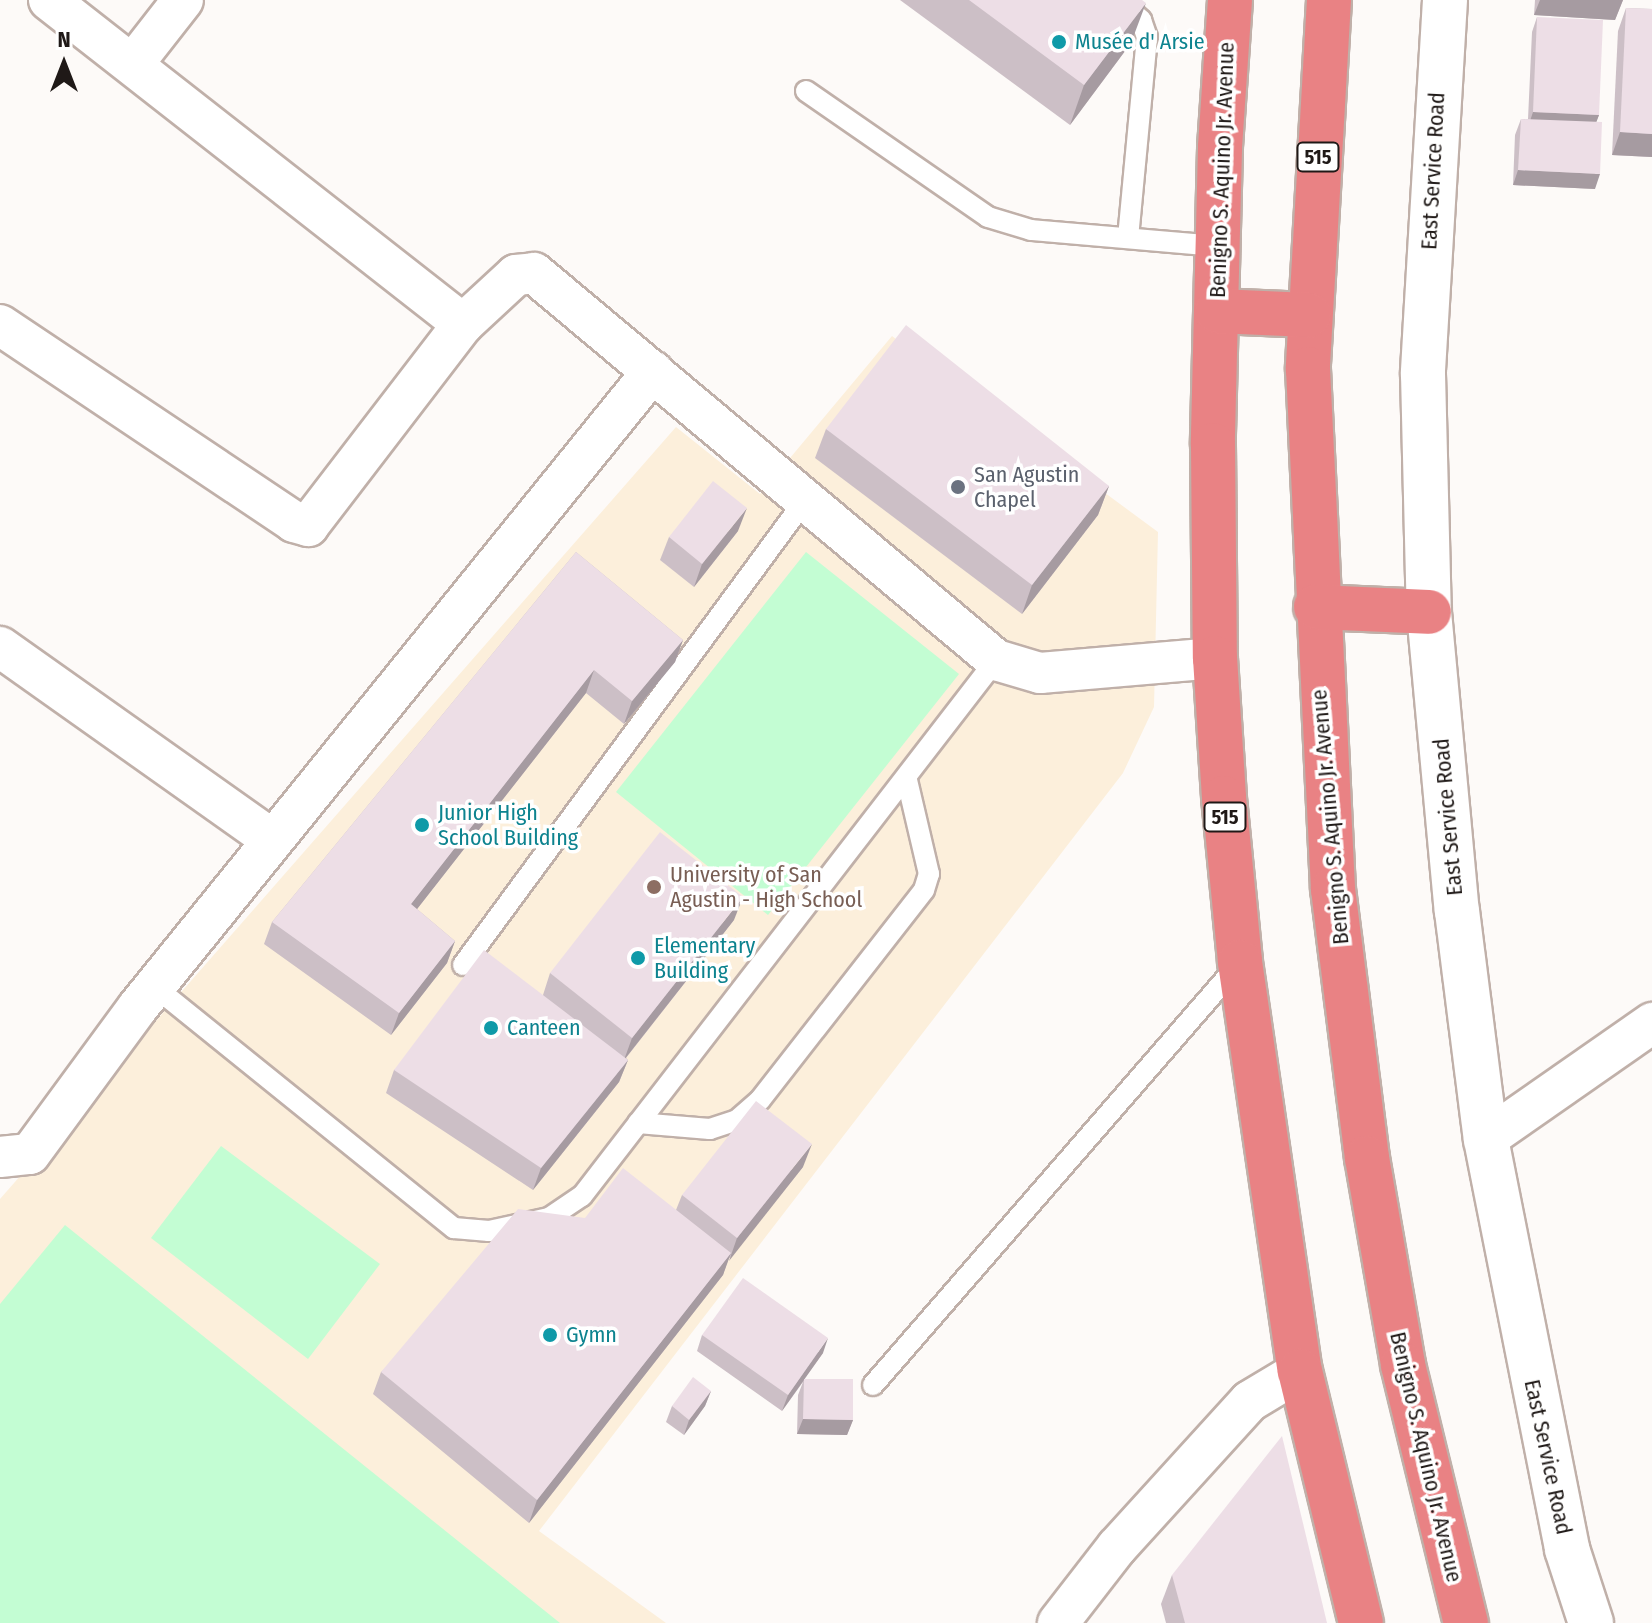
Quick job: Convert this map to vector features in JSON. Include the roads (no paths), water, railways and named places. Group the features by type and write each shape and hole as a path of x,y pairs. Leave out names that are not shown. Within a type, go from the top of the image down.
{"highway":[{"name":"Benigno S. Aquino Jr. Avenue","path":"1230,0 1218,246 1215,658 1240,962 1300,1371 1361,1623"},
{"name":"Benigno S. Aquino Jr. Avenue","path":"1329,0 1309,315 1316,607 1333,889 1367,1158 1403,1365 1466,1623"},
{"path":"1217,311 1309,315"},
{"path":"1316,607 1429,612"}],"street":[{"path":"49,0 463,324"},
{"path":"133,64 183,0"},
{"name":"East Service Road","path":"1445,0 1423,374 1429,612 1457,911 1486,1139 1567,1549 1591,1623"},
{"path":"0,325 294,522 308,526 463,324 516,275 534,273 996,660 1040,673 1215,658"},
{"path":"0,1157 30,1154 155,987 653,371"},
{"path":"0,647 273,840"},
{"path":"1486,1139 1652,1023"},
{"path":"1058,1623 1117,1547 1250,1401 1300,1371"}],"lane":[{"path":"1119,0 1141,20 1147,37 1128,237"},
{"path":"806,91 988,217 1031,230 1218,246"},
{"path":"463,965 806,499"},
{"path":"155,987 454,1228 489,1231 549,1218 582,1196 907,780 996,660"},
{"path":"638,1123 710,1129 737,1120 760,1100 924,890 929,874 907,780"},
{"path":"873,1385 1240,962"}],"place":[{"name":"Musée d' Arsie","path":"1059,42"},
{"name":"San Agustin Chapel","path":"958,487"},
{"name":"Junior High School Building","path":"422,825"},
{"name":"University of San Agustin - High School","path":"654,887"},
{"name":"Elementary Building","path":"638,958"},
{"name":"Canteen","path":"491,1028"},
{"name":"Gymn","path":"550,1335"}]}
